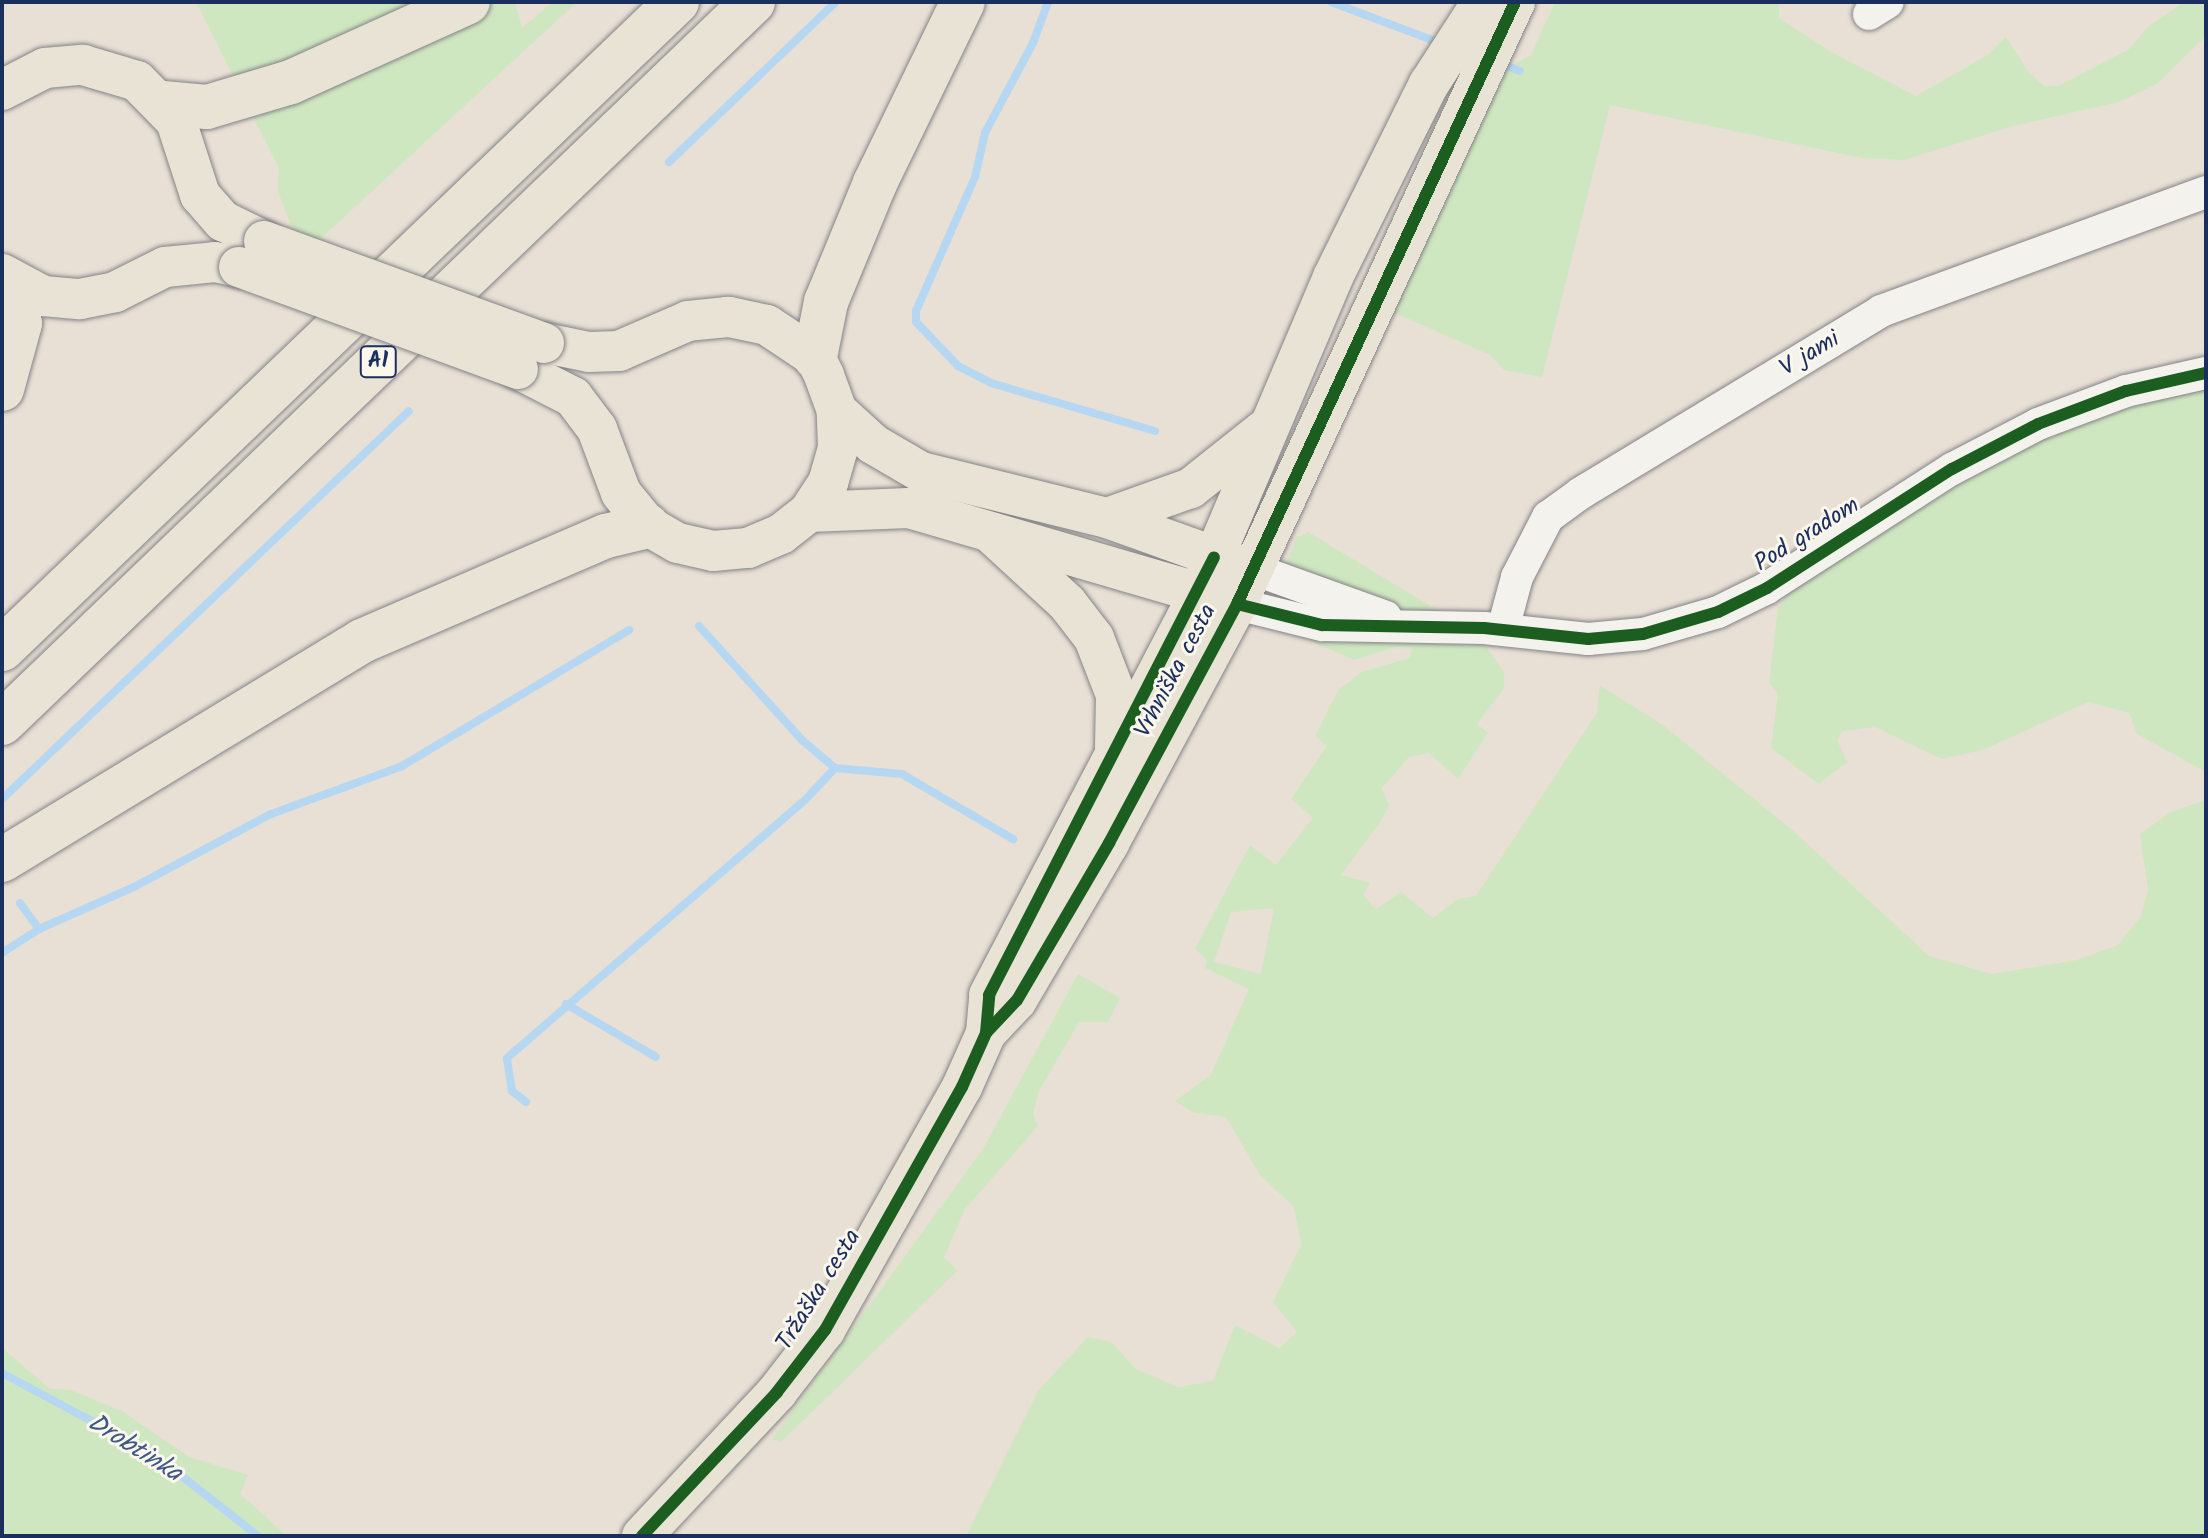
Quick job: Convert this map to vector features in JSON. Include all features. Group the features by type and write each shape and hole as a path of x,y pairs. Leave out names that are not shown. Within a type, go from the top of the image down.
{"highway":[{"path":"150,92 207,107 291,82 468,2"},
{"name":"A1","path":"2,649 677,2"},
{"name":"A1","path":"2,723 753,2"},
{"path":"815,357 826,302 875,183 963,2"},
{"path":"2,389 20,323 6,278"},
{"path":"2,860 362,641 606,536 648,526"}],"main road":[{"name":"Vrhniška cesta","path":"986,1033 989,995 1207,575 1333,277 1429,84 1482,2"},
{"name":"Vrhniška cesta","path":"986,1033 1017,1000 1102,856 1245,586 1467,100 1515,2"},
{"path":"2,90 45,68 83,65 150,92 176,121 200,195 251,254 531,356 619,351 688,321 728,317 767,325 815,357 837,411 838,449 828,483 809,512 770,539 748,548 713,551 678,543 648,526 621,493 597,429 573,397 531,356"},
{"path":"6,278 43,296 80,299 115,292 165,267 215,262 251,254"},
{"path":"837,411 873,444 921,472 1107,518 1207,575"},
{"path":"1107,518 1191,488 1267,427"},
{"path":"809,512 909,508 988,531 1207,575 1245,586"},
{"path":"988,531 1067,603 1094,638 1116,695 1115,749"},
{"name":"Tržaška cesta","path":"642,1536 777,1392 825,1330 962,1087 986,1033"}],"street":[{"name":"V jami","path":"1503,629 1517,577 1548,517 1581,493 1881,311 2206,192"},
{"name":"Pod gradom","path":"1245,586 1322,625 1503,629 1588,639 1643,634 1718,612 1767,588 1952,469 2038,424 2126,391 2206,373"}],"green space":[{"path":"196,2 515,2 522,28 553,2 577,2 303,255 278,192 279,169"},
{"path":"1555,2 1779,2 1779,18 1833,53 1916,96 1986,56 2006,37 2029,73 2044,86 2058,86 2128,50 2149,26 2184,2 2206,2 2206,36 2157,84 2119,102 2013,126 1904,160 1862,158 1610,105 1542,377 1504,370 1490,355 1393,312 1503,60 1514,64 1531,55"},
{"path":"2206,386 2206,772 2137,734 2129,713 2088,702 1985,749 1942,759 1875,727 1843,731 1837,740 1847,762 1819,784 1771,748 1778,694 1769,683 1778,608 1792,586 1952,479 2118,405"},
{"path":"1308,532 1477,634 1504,672 1504,688 1477,724 1488,733 1458,779 1429,753 1409,757 1382,788 1389,805 1383,818 1341,875 1370,883 1363,895 1376,909 1401,892 1433,918 1458,899 1476,896 1597,713 1600,685 1664,726 1790,828 1929,956 1992,974 2077,960 2118,945 2141,916 2148,890 2140,834 2171,812 2206,800 2206,1536 966,1536 1038,1391 1088,1337 1111,1342 1136,1369 1178,1387 1213,1381 1235,1325 1280,1348 1297,1332 1273,1302 1301,1245 1294,1207 1260,1175 1226,1117 1192,1112 1175,1101 1211,1075 1249,989 1205,968 1207,960 1195,949 1250,845 1276,865 1313,818 1291,799 1327,746 1315,736 1339,689 1362,672 1410,658 1412,647 1395,647 1354,660 1263,620 1297,537","holes":["1274,908 1261,974 1214,962 1231,912"]},
{"path":"1078,974 1120,998 1108,1022 1079,1022 1039,1091 1033,1114 1038,1126 965,1209 944,1257 957,1271 781,1442 772,1439 983,1149"},
{"path":"2,1348 50,1389 71,1390 124,1412 189,1457 248,1475 240,1494 287,1536 2,1536"}],"waterway":[{"path":"669,162 836,2"},
{"path":"1048,2 1033,43 985,133 975,177 916,311 916,322 958,366 991,383 1155,431"},
{"path":"1331,2 1443,44"},
{"path":"1497,63 1520,71"},
{"path":"2,799 409,411"},
{"path":"699,626 802,740 835,768 902,774 1013,839"},
{"path":"20,903 39,929 134,887 271,814 402,766 629,630"},
{"path":"526,1102 512,1091 507,1058 806,799 835,768"},
{"path":"2,953 39,929"},
{"path":"566,1004 656,1057"},
{"name":"Drobtinka","path":"2,1373 155,1455 258,1536"}],"cycle path":[{"path":"642,1536 777,1392 825,1330 962,1087 986,1033 1017,1000 1109,843 1237,604 1515,2"},
{"path":"1237,604 1322,625 1484,628 1588,639 1643,634 1718,612 1767,588 1952,469 2038,424 2126,391 2206,373"},
{"path":"986,1033 989,995 1214,558"}]}
